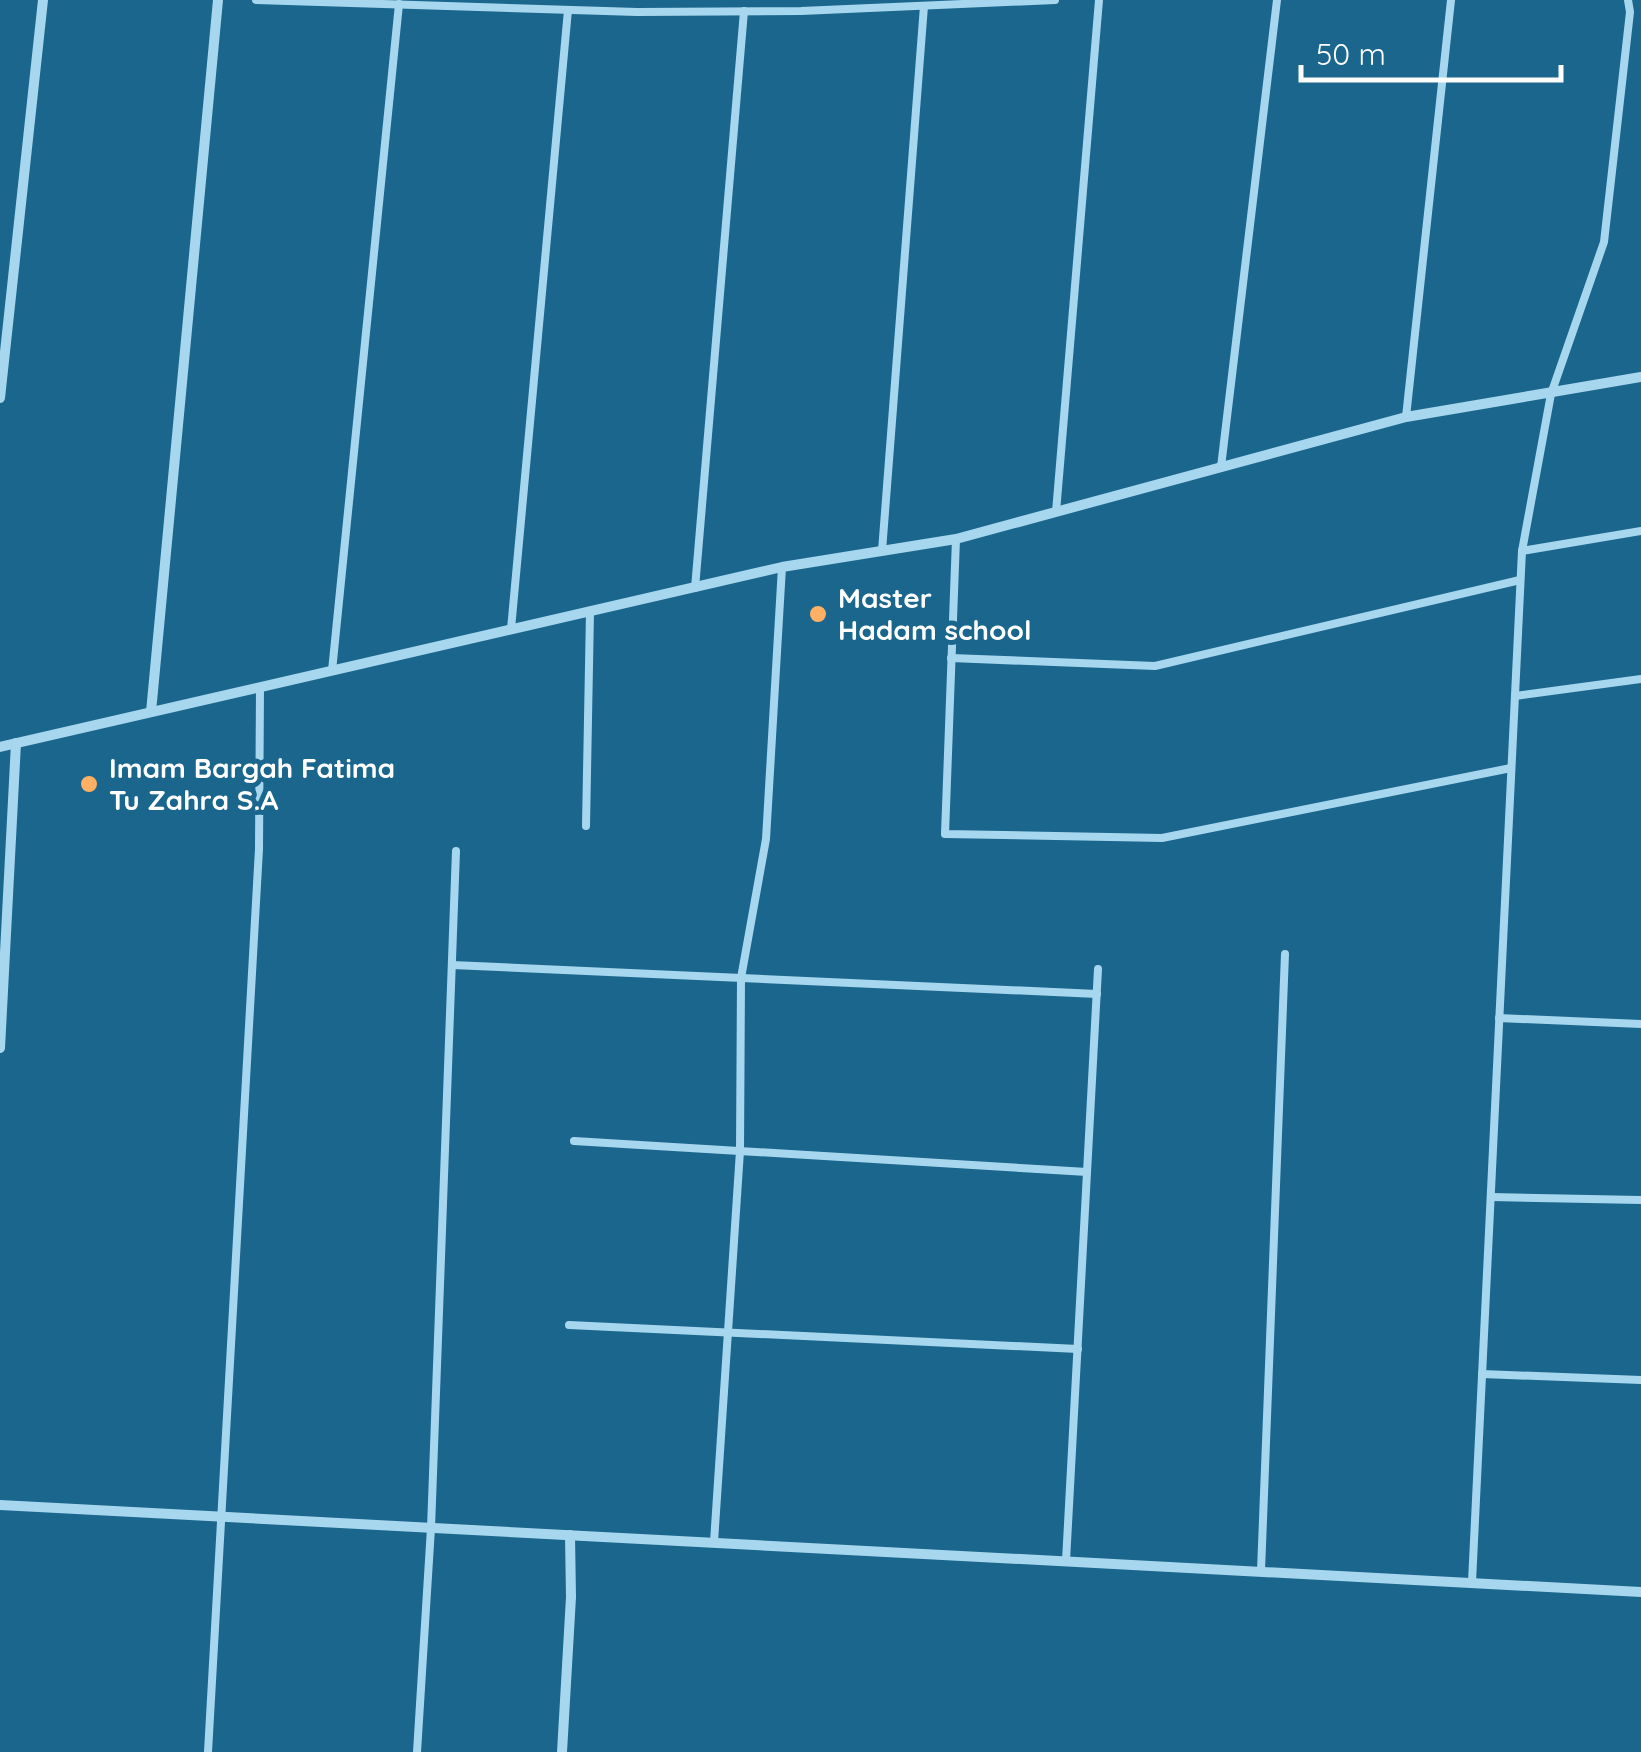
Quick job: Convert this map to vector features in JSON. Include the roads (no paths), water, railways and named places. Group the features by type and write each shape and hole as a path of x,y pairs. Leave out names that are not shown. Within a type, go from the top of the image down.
{"street":[{"path":"0,398 43,0"},
{"path":"151,712 218,0"},
{"path":"0,748 782,568 956,540 1406,417 1641,377"},
{"path":"0,1048 16,743"},
{"path":"0,1506 1641,1592"},
{"path":"562,1752 571,1597 570,1534"}],"lane":[{"path":"256,0 744,11 1055,0"},
{"path":"1056,512 1098,0"},
{"path":"1220,468 1277,0"},
{"path":"1406,417 1452,0"},
{"path":"1472,1582 1522,551 1552,394 1604,242 1630,12 1628,0"},
{"path":"332,671 399,2"},
{"path":"882,552 924,6"},
{"path":"512,629 568,10"},
{"path":"695,588 744,11"},
{"path":"1522,551 1641,531"},
{"path":"956,540 945,834 1162,838 1511,768"},
{"path":"714,1542 740,1151 741,978 766,839 782,568"},
{"path":"951,658 1155,666 1520,580"},
{"path":"586,826 590,612"},
{"path":"1515,696 1641,679"},
{"path":"208,1752 258,849 260,687"},
{"path":"417,1752 431,1528 456,851"},
{"path":"1261,1571 1285,954"},
{"path":"452,965 1097,994"},
{"path":"1066,1561 1098,969"},
{"path":"1499,1018 1641,1024"},
{"path":"574,1141 1087,1172"},
{"path":"1490,1197 1641,1200"},
{"path":"569,1325 1078,1350"},
{"path":"1482,1374 1641,1380"}],"place":[{"name":"Master Hadam school","path":"818,614"},
{"name":"Imam Bargah Fatima Tu Zahra S.A","path":"89,784"}]}
